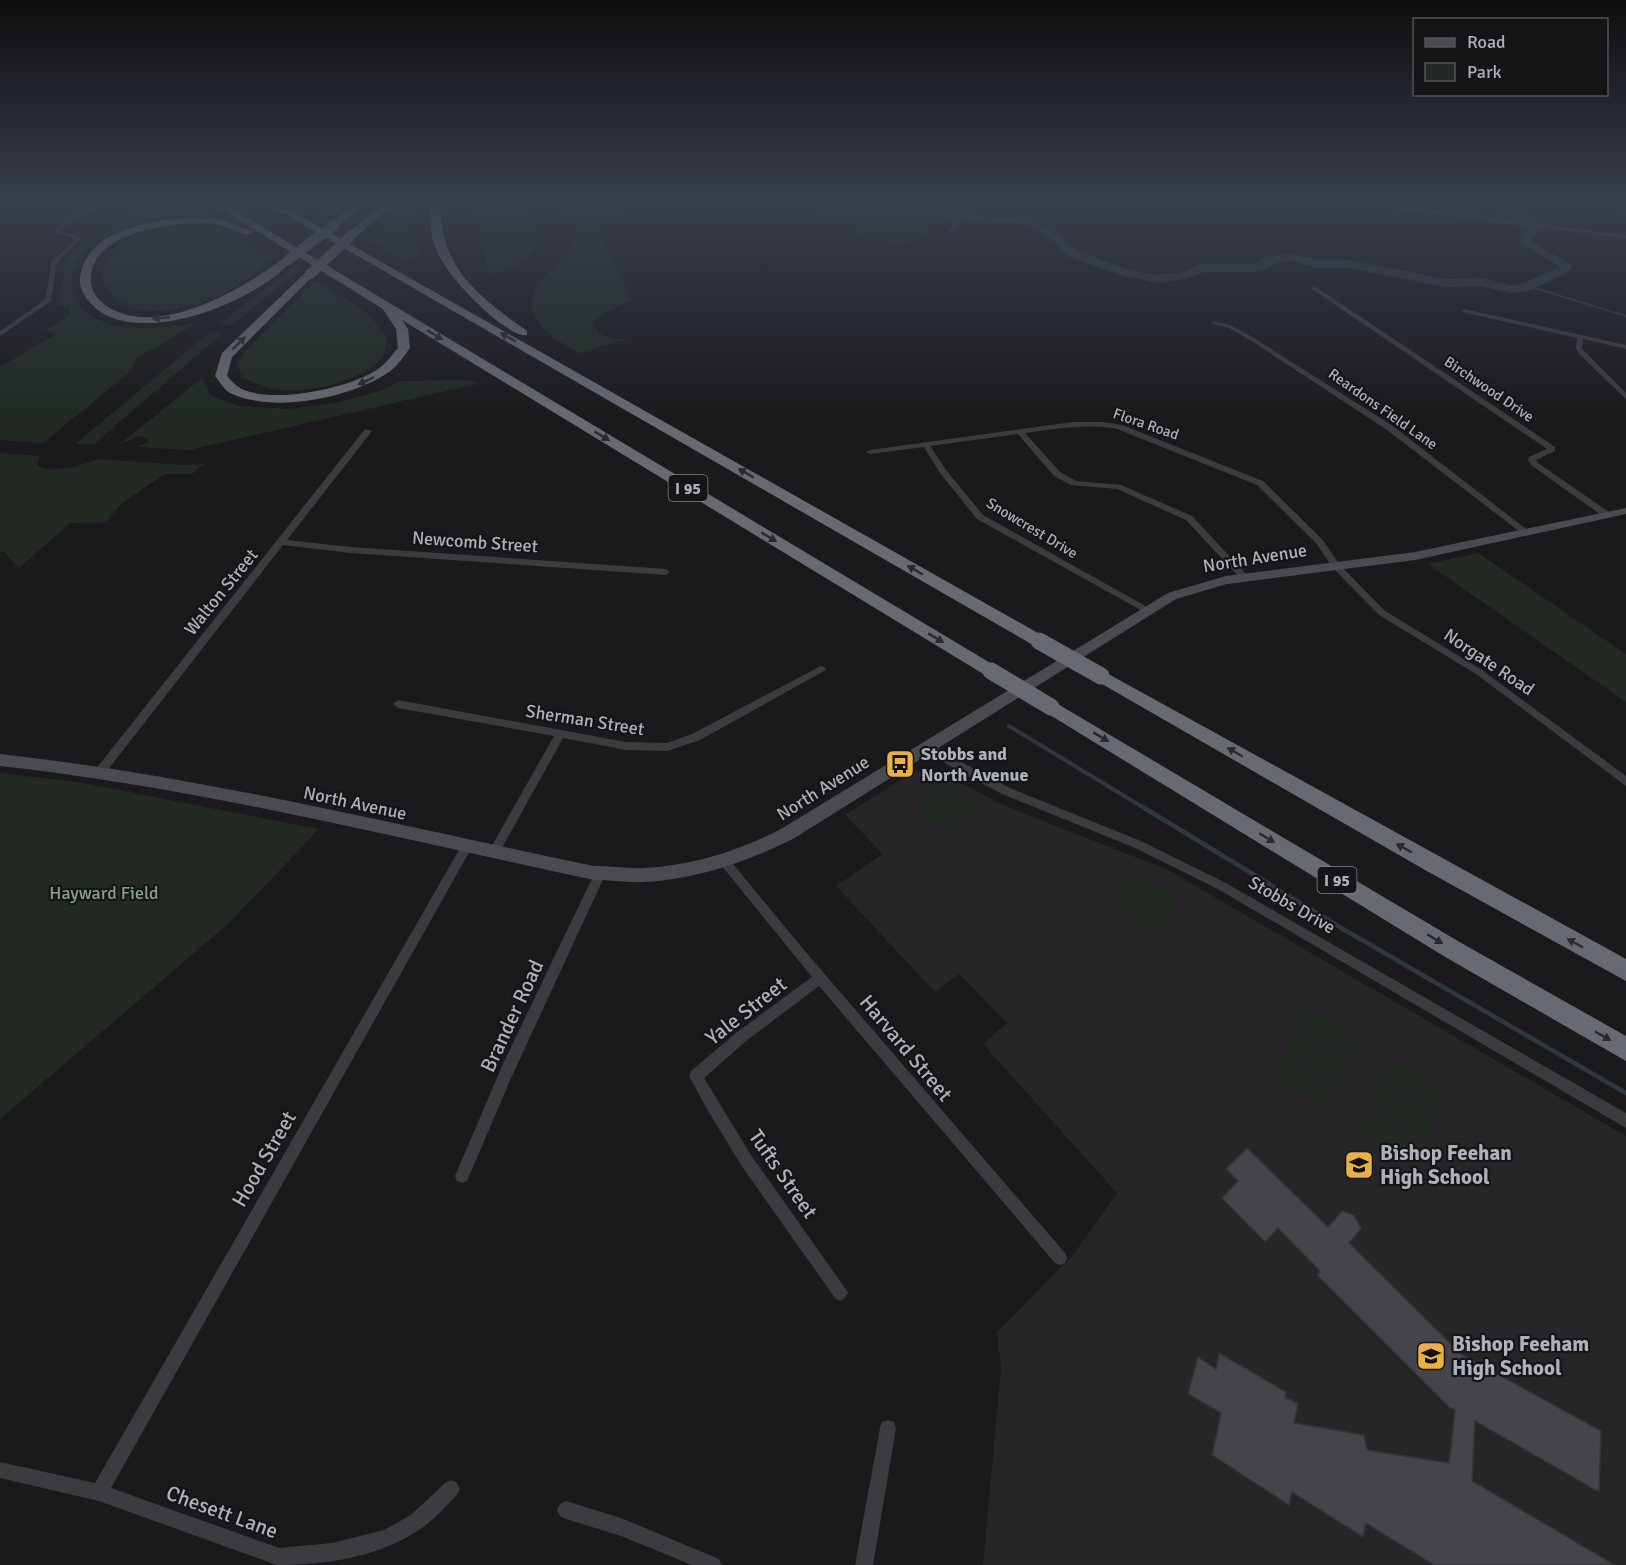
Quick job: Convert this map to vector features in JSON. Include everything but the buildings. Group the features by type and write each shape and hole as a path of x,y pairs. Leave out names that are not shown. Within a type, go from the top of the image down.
{"highway":[{"path":"88,272 86,283 94,300 112,314 136,319 162,318 197,312 255,285 272,272"},
{"path":"311,272 226,356 221,365 220,374 230,387 242,394 259,398 290,399 337,392 375,376 399,358 404,344 402,329 385,305"},
{"name":"I 95","path":"331,272 1455,951 1626,1049"},
{"name":"I 95","path":"393,272 1452,875 1626,971"},
{"path":"454,272 464,285 494,313 568,363 595,387"}],"main road":[{"name":"North Avenue","path":"0,760 99,773 244,800 600,873 644,875 687,870 725,862 757,850 787,834 1146,610 1187,590 1226,580 1415,556 1626,511"}],"street":[{"path":"0,334 48,302 51,298 53,272"},
{"name":"Birchwood Drive","path":"1314,288 1552,449 1532,459 1534,463 1607,515"},
{"path":"1464,311 1626,347"},
{"name":"Reardons Field Lane","path":"1214,323 1232,327 1371,414 1527,533"},
{"path":"1580,337 1579,349 1582,354 1626,397"},
{"name":"Flora Road","path":"870,452 1021,433 1073,424 1103,424 1144,436 1247,477 1269,490 1319,541 1336,566"},
{"name":"Walton Street","path":"99,773 368,431"},
{"path":"1021,433 1057,474 1074,483 1118,486 1189,518 1245,578"},
{"name":"Snowcrest Drive","path":"926,445 943,471 980,517 1146,610"},
{"name":"Newcomb Street","path":"282,542 351,550 666,572"},
{"name":"Norgate Road","path":"1336,566 1382,613 1479,672 1626,782"},
{"name":"Sherman Street","path":"398,704 626,746 668,747 696,737 821,669"},
{"path":"494,852 560,734"},
{"name":"Stobbs Drive","path":"928,746 957,765 1006,791 1137,844 1220,885 1626,1121"},
{"name":"Hood Street","path":"99,1492 467,846"},
{"name":"Harvard Street","path":"725,862 820,978 1060,1258"},
{"name":"Brander Road","path":"462,1176 507,1071 600,873"},
{"name":"Yale Street","path":"696,1076 741,1037 820,978"},
{"name":"Tufts Street","path":"696,1076 714,1111 840,1293"},
{"path":"864,1565 888,1428"},
{"name":"Chesett Lane","path":"0,1470 99,1492 277,1561 310,1556 383,1539 416,1522 451,1489"},
{"path":"566,1510 621,1527 713,1565"}],"shaded area":[{"name":"Bishop Feehan High School","path":"925,770 941,773 1001,804 1168,870 1626,1136 1626,1565 983,1565 1001,1369 997,1332 1073,1255 1117,1193 983,1044 1007,1023 959,974 935,992 836,886 883,854 845,815 913,772"}],"green space":[{"path":"64,272 74,272 72,287 76,300 85,311 99,320 117,326 146,328 195,324 138,356 131,371 43,443 0,440 0,367 56,334 45,330 70,315 70,308 57,305"},
{"path":"104,272 257,272 216,297 182,308 164,310 133,308 124,304 113,296 102,281"},
{"path":"287,272 297,272 232,325 219,324"},
{"path":"549,272 619,272 633,300 602,314 593,323 603,335 629,339 578,353 552,336 537,320 532,303 542,279"},
{"path":"315,281 356,305 374,320 387,340 382,357 361,374 315,388 273,389 242,377 237,364 244,352"},
{"path":"210,332 223,333 94,444 75,444"},
{"path":"202,378 211,395 238,406 289,409 336,403 380,391 401,381 463,380 481,383 190,450 137,447 150,441 140,436 120,444"},
{"path":"0,453 40,456 37,466 49,470 74,467 99,459 183,465 204,464 192,474 164,474 121,504 106,522 70,523 19,568 4,552 0,552"},
{"path":"1478,553 1626,654 1626,702 1428,564"},
{"name":"Hayward Field","path":"0,773 77,782 319,829 230,922 0,1119"},
{"path":"938,781 979,801 971,820 963,825 944,827 925,820 917,814"},
{"path":"1133,872 1179,897 1161,931 1138,924 1127,916 1115,898 1115,888 1121,879"},
{"path":"1306,1007 1359,1039 1350,1058 1297,1025"},
{"path":"1294,1031 1347,1064 1338,1084 1284,1049"},
{"path":"1281,1055 1336,1090 1326,1110 1272,1074"},
{"path":"1388,1057 1445,1092 1438,1112 1380,1076"},
{"path":"1377,1083 1435,1119 1427,1140 1369,1103"},
{"path":"1365,1109 1424,1146 1416,1168 1357,1130"}],"waterway":[{"path":"1126,272 1156,279 1192,272"},
{"path":"1389,272 1446,283 1482,282 1510,289 1524,288 1559,272"},
{"path":"1528,286 1626,316"},
{"path":"1009,726 1149,811"},
{"path":"1146,809 1343,929 1626,1093"}],"place":[{"name":"Stobbs and North Avenue","path":"900,764"},
{"name":"Bishop Feehan High School","path":"1359,1165"},
{"name":"Bishop Feeham High School","path":"1431,1356"}]}
